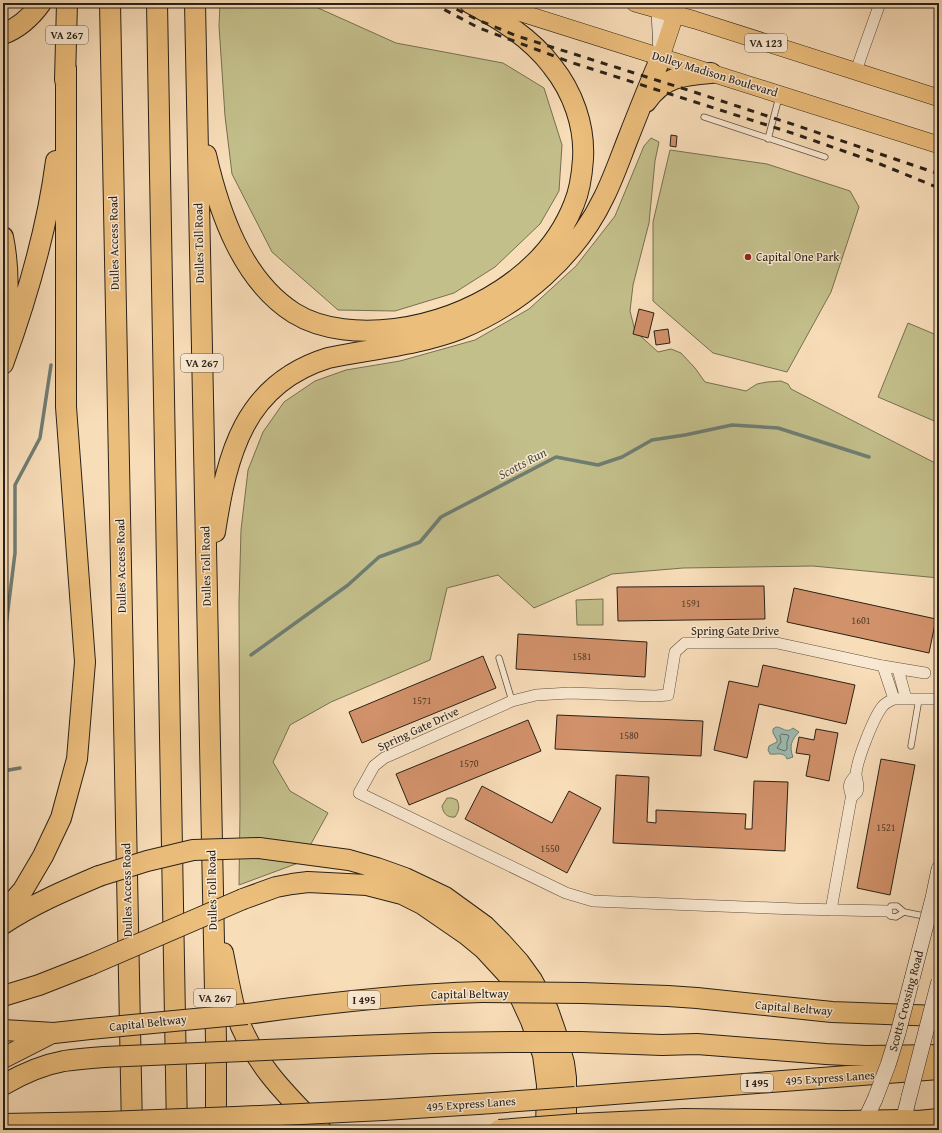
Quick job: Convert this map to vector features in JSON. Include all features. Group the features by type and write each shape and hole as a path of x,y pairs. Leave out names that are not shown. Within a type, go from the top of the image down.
{"highway":[{"path":"3,34 10,32 23,23 42,3"},
{"name":"VA 267","path":"3,364 29,290 48,212 56,167 62,124 66,68 67,3"},
{"name":"Dulles Access Road","path":"110,3 132,1130"},
{"path":"157,3 177,1130"},
{"name":"Dulles Toll Road","path":"195,3 216,1033 216,1130"},
{"path":"196,102 200,130 209,168 224,218 235,242 251,269 263,286 278,300 293,312 307,319 326,326 347,330 372,331 397,329 445,317 480,302 503,288 525,272 543,254 568,219 575,203 582,169 582,139 579,119 572,99 563,81 552,65 520,34 470,3"},
{"path":"207,625 215,532 225,478 242,430 252,413 265,396 291,374 316,362 380,349 460,329 499,310 544,276 579,238 604,197 661,57"},
{"path":"3,913 23,890 43,856 61,818 77,758 85,662 66,407 66,68"},
{"path":"638,113 654,91 664,83 686,75 711,73"},
{"path":"3,237 7,259 8,280 3,344"},
{"path":"3,924 20,912 99,876 147,861 193,850 259,848 349,860 377,868 405,878 445,897 485,926 519,962 532,980 548,1010 556,1033 564,1063 572,1127"},
{"path":"212,866 221,938 230,991 244,1034 255,1055 276,1083 294,1104 321,1130"},
{"path":"3,996 39,985 90,965 244,899 276,887 308,882 367,885 402,894 422,904 467,935 484,949 514,984 531,1021 543,1055 547,1085 546,1130"},
{"name":"Capital Beltway","path":"3,1030 54,1033 246,1014 410,995 482,992 668,996 832,1012 939,1016"},
{"path":"3,1058 54,1033"},
{"path":"3,1085 17,1077 50,1064 104,1057 435,1043 581,1042 662,1045 697,1044 866,1056 939,1055"},
{"path":"662,1045 758,1056 939,1069"},
{"name":"495 Express Lanes","path":"5,1124 106,1122 384,1110 939,1069"},
{"path":"498,1130 572,1127 684,1119 863,1125 902,1125 918,1120 939,1119"},
{"path":"5,1124 66,1130"}],"main road":[{"name":"Dolley Madison Boulevard","path":"490,3 939,144"},
{"name":"VA 123","path":"635,3 677,9 939,98"},
{"path":"660,6 661,57"},
{"path":"661,57 677,9"},
{"name":"Scotts Crossing Road","path":"863,1125 888,1065 898,1033 933,898 939,869"},
{"path":"902,1125 939,982"}],"street":[{"path":"856,71 880,3"},
{"name":"Spring Gate Drive","path":"887,911 593,901 566,893 359,793 374,766 384,758 512,701 536,695 570,693 655,696 668,695 675,652 685,643 777,643 883,666 925,673"},
{"path":"883,666 894,699"},
{"path":"898,669 906,699"},
{"path":"831,910 852,797 857,792 858,784 856,775 859,762 882,706 894,699 939,699"}],"lane":[{"path":"768,139 780,94"},
{"path":"704,117 825,157"},
{"path":"499,658 512,701"},
{"path":"911,746 919,699"},
{"path":"904,912 896,917 890,916 887,911 891,906 897,906 904,912 939,919"}],"shaded area":[{"path":"220,3 307,3 396,43 503,63 544,88 562,145 559,191 540,224 495,267 454,293 395,311 338,310 272,252 232,174 225,116 219,26"},
{"path":"651,138 659,142 655,161 649,223 633,285 630,311 635,331 658,352 671,349 681,353 695,368 705,382 746,391 757,384 781,381 788,384 791,389 939,465 939,578 813,566 683,568 612,574 534,608 498,575 447,588 430,660 331,702 290,725 273,762 290,791 328,813 301,862 239,885 239,602 241,530 248,470 263,432 284,402 315,381 346,370 400,361 475,340 529,309 576,266 615,216 644,146"},
{"name":"Capital One Park","path":"670,150 767,164 850,191 859,207 831,292 787,372 713,353 653,301 653,222"},
{"path":"908,323 939,336 939,423 878,397"},
{"path":"603,599 603,625 577,625 576,600"},
{"path":"447,798 457,800 459,809 455,817 448,816 443,811 442,806"}],"water":[{"path":"776,727 786,730 791,730 793,728 799,732 794,738 792,744 791,750 793,757 787,759 782,754 770,754 768,750 769,746 777,742 773,733 773,729"}],"building":[{"path":"671,135 677,136 676,147 670,146"},
{"path":"639,309 654,313 648,338 633,334"},
{"path":"668,329 670,343 656,345 654,331"},
{"path":"764,586 765,619 618,621 617,587"},
{"path":"794,588 936,619 929,653 787,622"},
{"path":"518,634 647,642 645,677 516,669"},
{"path":"483,656 496,688 362,743 349,712"},
{"path":"763,665 855,685 846,724 759,704 747,758 714,750 729,681 758,687"},
{"path":"557,715 703,721 701,756 555,749"},
{"path":"528,720 541,751 409,805 396,774"},
{"path":"816,729 838,733 829,781 806,776 810,755 796,753 799,737 814,740"},
{"path":"881,759 915,765 890,895 857,888"},
{"path":"616,775 649,777 647,822 656,823 656,810 746,814 745,829 752,829 754,781 788,782 785,851 613,843"},
{"path":"482,786 552,823 569,791 601,808 567,873 465,819"}],"waterway":[{"path":"3,650 15,553 15,485 40,438 51,365"},
{"name":"Scotts Run","path":"251,655 348,585 379,557 420,542 441,517 556,457 598,465 622,457 652,440 732,425 778,428 869,457"},
{"name":"Scotts Run","path":"3,771 20,768"}],"railway":[{"path":"432,3 479,28 570,62 795,134 875,162 939,188"},
{"path":"444,3 478,20 517,36 691,91 939,174"}],"place":[{"name":"Capital One Park","path":"748,257"}]}
